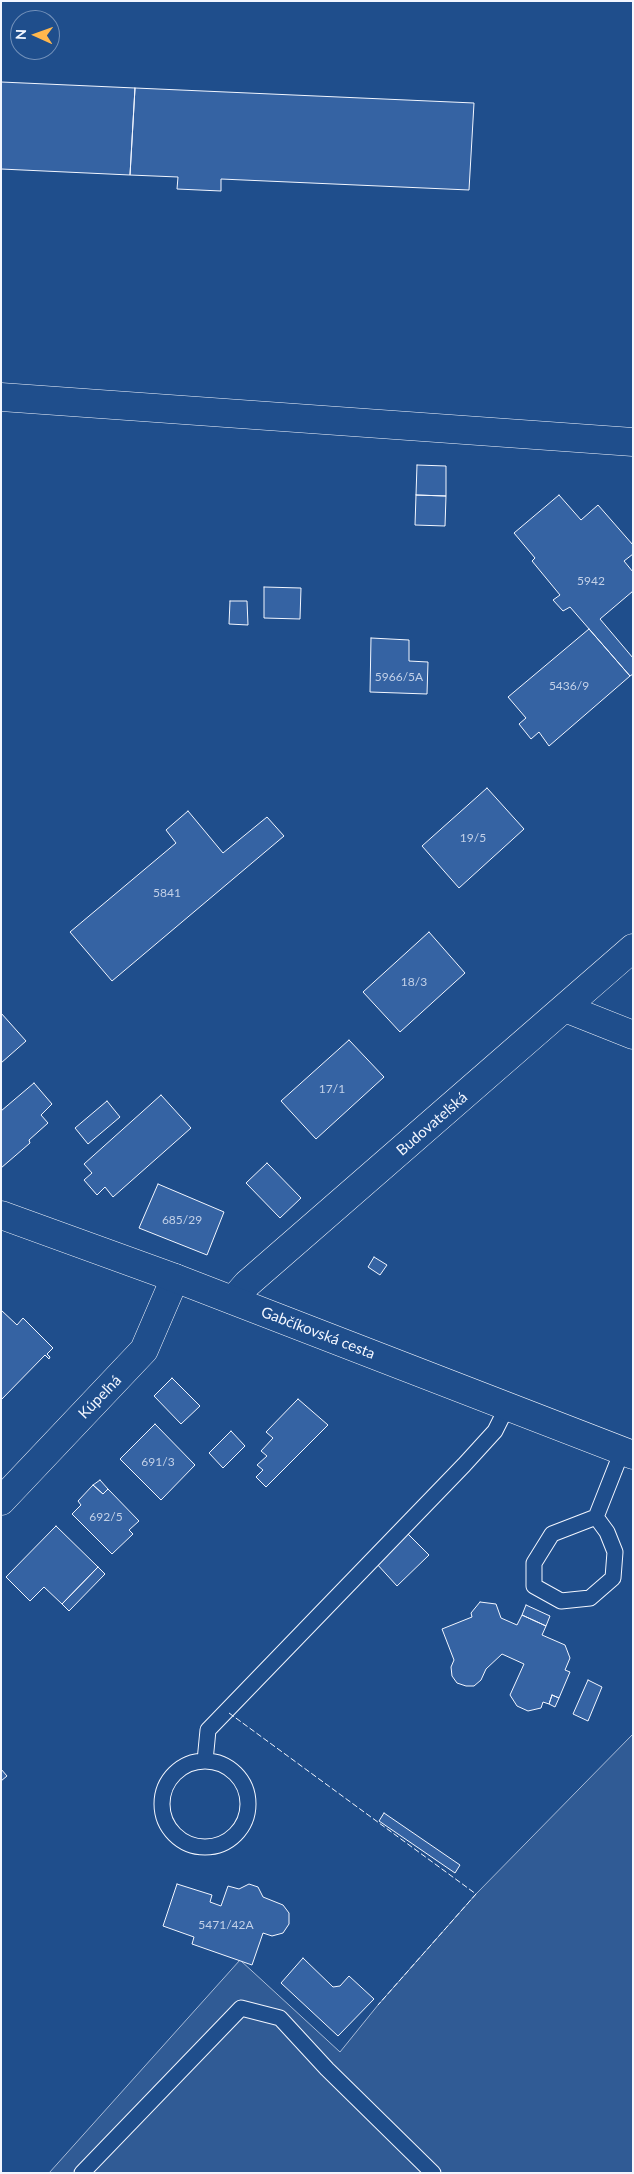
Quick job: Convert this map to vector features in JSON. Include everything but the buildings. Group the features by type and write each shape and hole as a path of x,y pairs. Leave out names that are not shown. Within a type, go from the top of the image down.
{"street":[{"path":"1,397 633,442"},
{"name":"Budovateľská","path":"232,1300 247,1284 633,948"},
{"path":"565,1008 633,1035"},
{"name":"Gabčíkovská cesta","path":"1,1215 175,1278 628,1453"},
{"name":"Kúpeľná","path":"1,1501 144,1350 175,1278"}],"lane":[{"path":"205,1761 208,1730 464,1466 495,1431 508,1406"},
{"path":"596,1517 608,1532 615,1552 613,1578 590,1598 561,1601 534,1586 534,1563 552,1534 596,1517 628,1453"},
{"path":"205,1761 220,1763 233,1771 243,1783 248,1797 248,1812 243,1826 233,1837 220,1845 205,1848 191,1845 178,1837 168,1826 163,1812 163,1797 168,1783 178,1771 190,1764 205,1761"},
{"path":"82,2173 241,2008 280,2018 327,2069 433,2173"}],"shaded area":[{"path":"633,1734 633,2173 49,2173 240,1960 340,2052 378,2005 476,1894"}],"fence":[{"path":"229,1713 476,1894 378,2005"}]}
